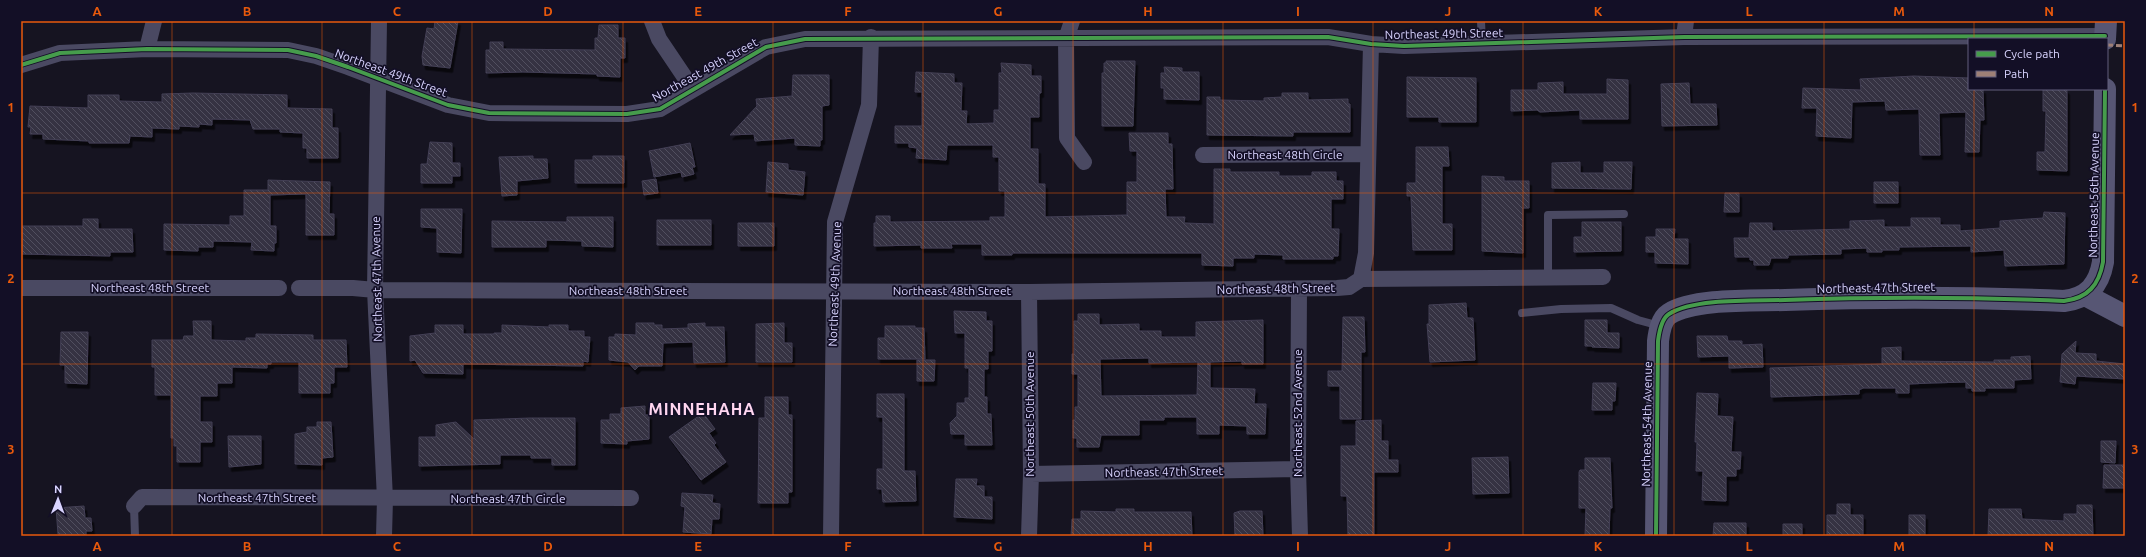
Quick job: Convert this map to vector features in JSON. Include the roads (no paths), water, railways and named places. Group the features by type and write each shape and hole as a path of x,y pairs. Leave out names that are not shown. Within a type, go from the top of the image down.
{"street":[{"path":"147,49 154,21"},
{"name":"Northeast 47th Avenue","path":"379,21 375,290 385,499 384,536"},
{"path":"652,21 660,38 692,88"},
{"path":"1072,21 1066,39 1067,138 1084,162"},
{"path":"1684,37 1686,21"},
{"name":"Northeast 49th Street","path":"21,65 60,53 147,49 288,50 316,56 448,105 489,114 628,114 660,109 692,88 766,47 805,39 871,37 1066,39 1328,37 1370,44 1404,46 1684,37 2106,32"},
{"name":"Northeast 49th Avenue","path":"831,536 835,222 869,105 871,37"},
{"path":"1361,279 1366,253 1370,44"},
{"name":"Northeast 56th Avenue","path":"2085,295 2096,284 2101,274 2103,262 2105,90"},
{"name":"Northeast 48th Circle","path":"1202,155 1368,154"},
{"name":"Northeast 48th Street","path":"298,288 353,288 375,290 1030,292 1299,289 1349,287 1361,279 1603,277"},
{"name":"Northeast 48th Street","path":"21,288 279,288"},
{"name":"Northeast 52nd Avenue","path":"1299,289 1298,469 1300,536"},
{"name":"Northeast 50th Avenue","path":"1029,536 1031,474 1030,292"},
{"path":"2085,295 2125,316"},
{"name":"Northeast 47th Street","path":"1664,320 1683,308 1702,304 1735,302 1903,297 2064,301 2076,300 2085,295"},
{"name":"Northeast 54th Avenue","path":"1656,536 1658,342 1664,320"},
{"name":"Northeast 47th Street","path":"1031,474 1298,469"},
{"name":"Northeast 47th Street","path":"134,506 142,497 385,499"},
{"name":"Northeast 47th Circle","path":"385,499 631,498"}],"lane":[{"path":"1481,21 1482,44"},
{"path":"1548,277 1548,215 1624,214"},
{"path":"1522,313 1561,308 1611,308 1638,320 1664,320"},
{"path":"134,506 136,536"}],"district":[{"name":"MINNEHAHA","path":"702,409"}]}
